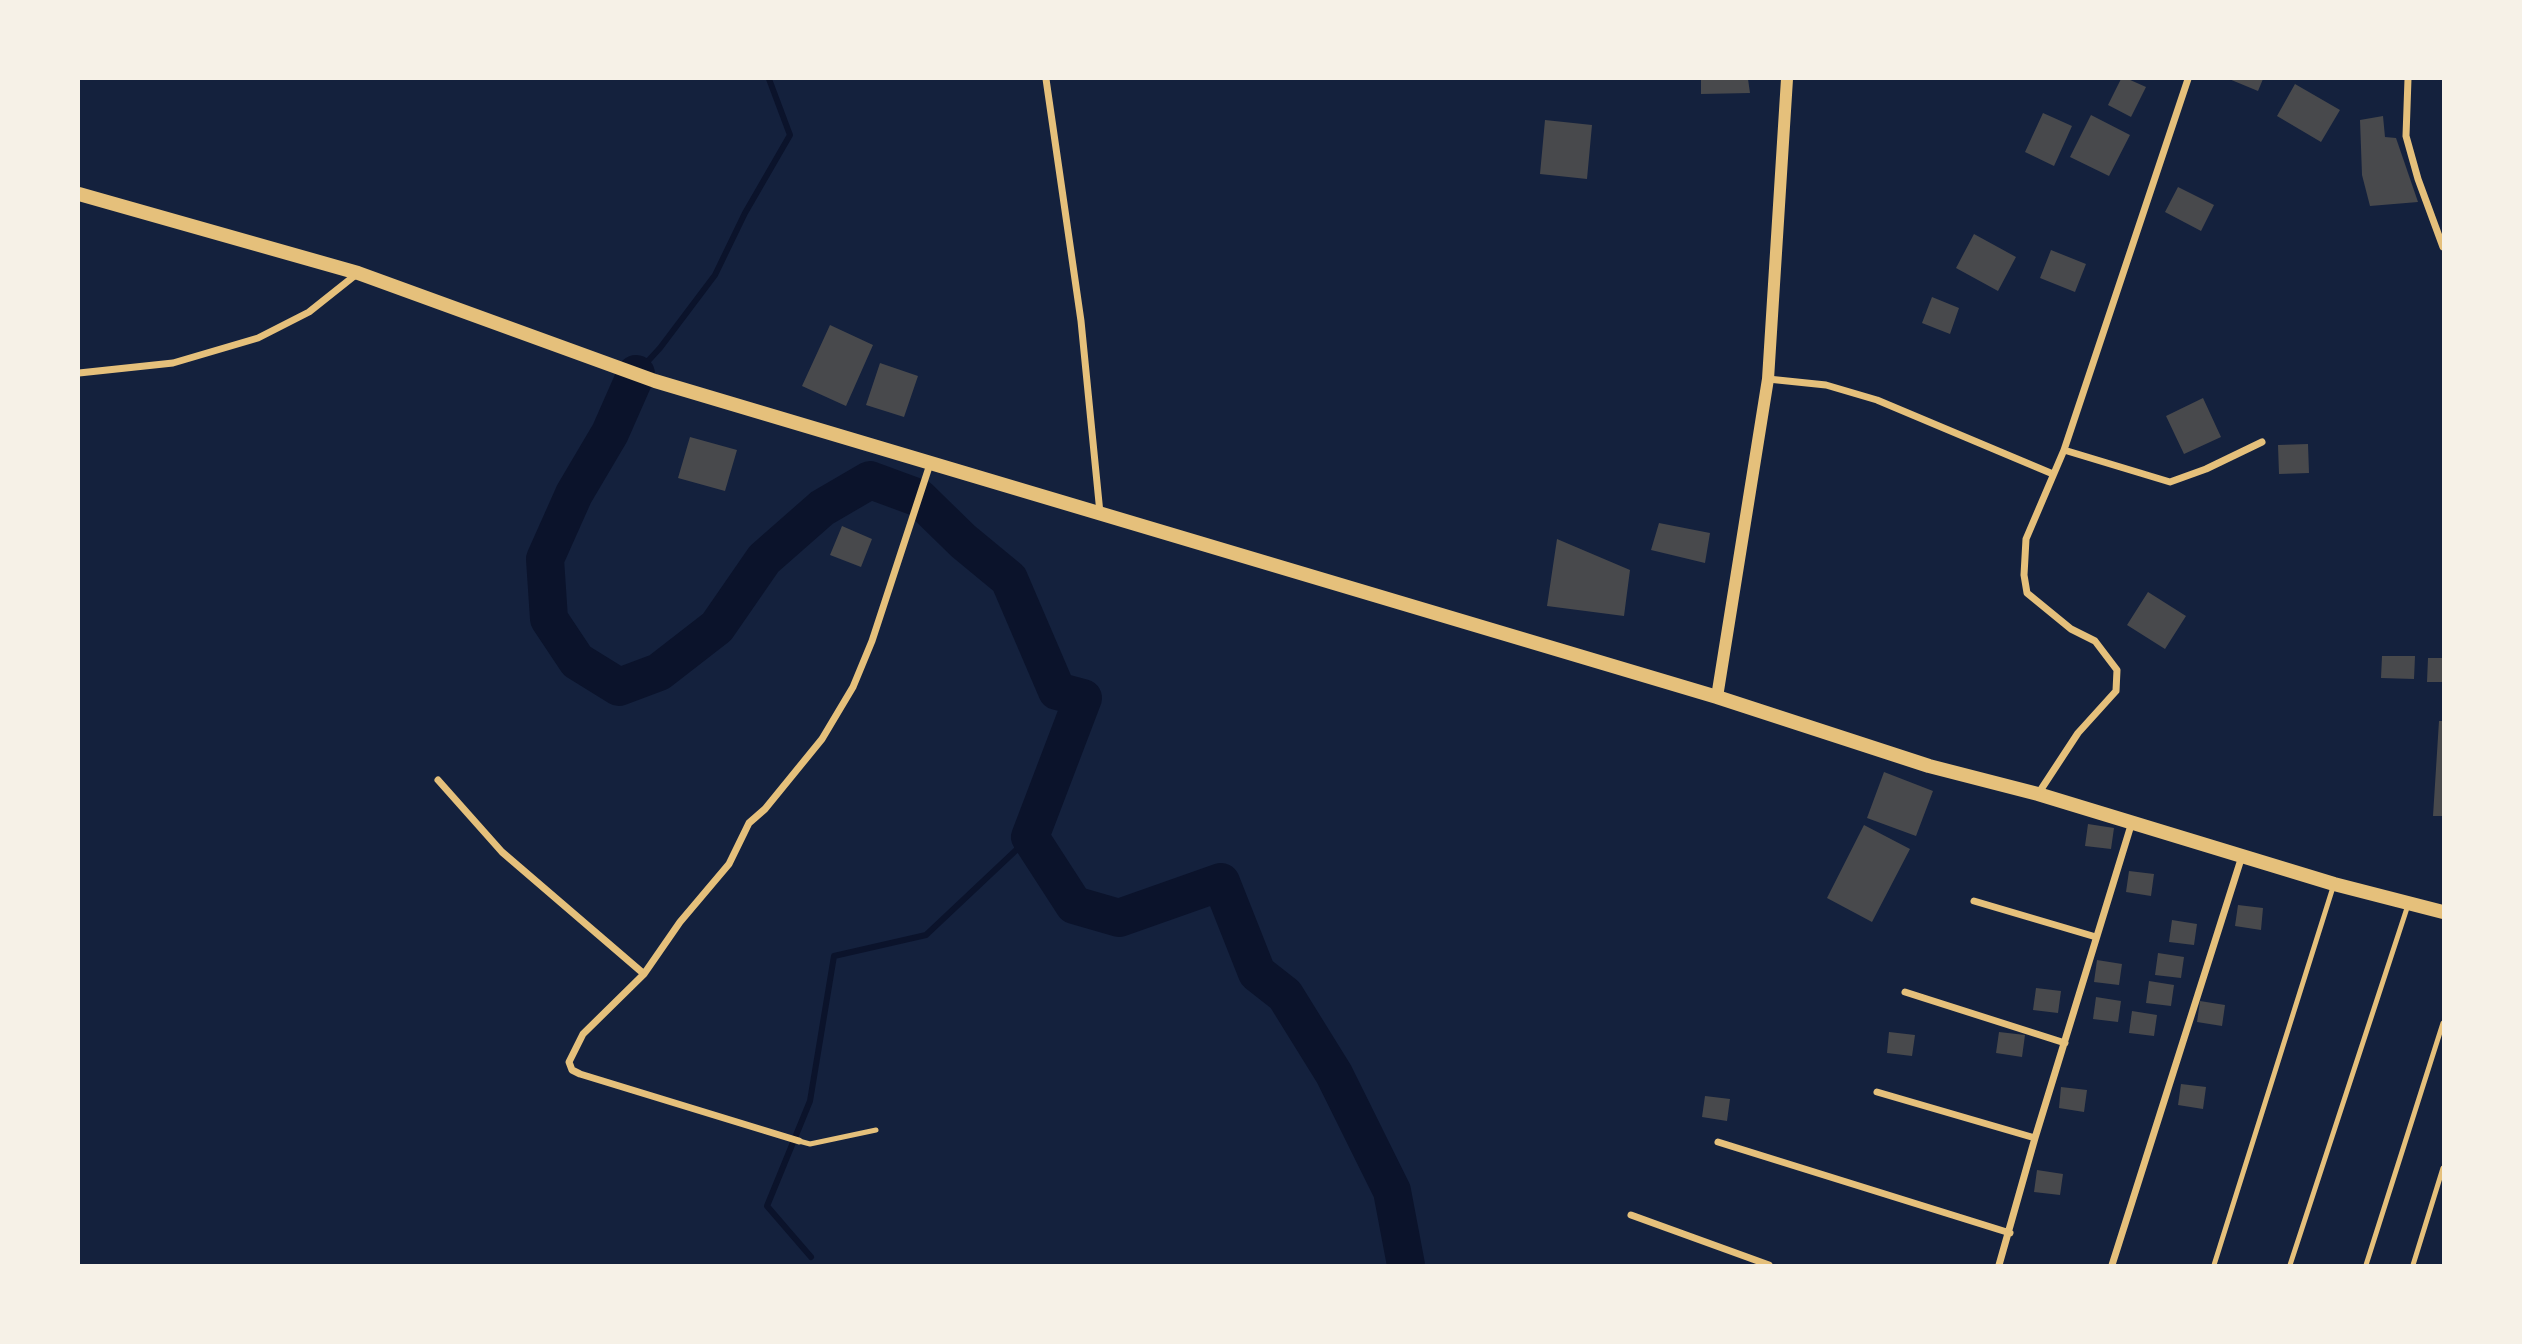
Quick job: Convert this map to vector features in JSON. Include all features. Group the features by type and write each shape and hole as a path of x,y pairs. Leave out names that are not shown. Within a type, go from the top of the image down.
{"main road":[{"path":"79,194 358,273 655,381 1717,697 1929,766 2038,794 2334,884 2443,912"}],"street":[{"path":"1046,79 1081,321 1100,513"},
{"path":"1717,697 1768,379 1787,79"},
{"path":"2038,794 2078,733 2116,691 2117,670 2095,641 2071,629 2027,593 2024,575 2026,539 2064,450 2188,79"},
{"path":"2408,79 2406,135 2418,179 2443,247"},
{"path":"79,373 173,363 258,338 309,312 358,273"},
{"path":"1768,379 1826,385 1877,400 2053,474"},
{"path":"2064,450 2170,482 2206,469 2262,442"},
{"path":"799,1141 580,1073 569,1066 571,1055 583,1034 644,974 680,922 729,864 748,823 765,809 822,739 853,687 872,641 931,461"},
{"path":"438,780 502,852 644,974"},
{"path":"1999,1265 2035,1138 2133,822"},
{"path":"2112,1265 2242,856"},
{"path":"1973,901 2096,937"},
{"path":"1905,992 2065,1043"},
{"path":"1877,1092 2035,1138"},
{"path":"1718,1142 2010,1233"},
{"path":"1631,1215 1769,1265"}],"lane":[{"path":"2214,1265 2334,884"},
{"path":"2290,1265 2409,902"},
{"path":"2367,1265 2443,1023"},
{"path":"799,1141 810,1144 876,1130"},
{"path":"2413,1265 2443,1168"}],"building":[{"path":"1701,79 1748,79 1750,93 1701,94"},
{"path":"2121,79 2128,79 2146,87 2131,117 2108,105"},
{"path":"2229,79 2263,79 2258,91"},
{"path":"2295,84 2340,110 2321,142 2277,116"},
{"path":"2043,113 2072,126 2054,166 2025,152"},
{"path":"2091,115 2130,135 2109,176 2070,157"},
{"path":"2383,116 2385,137 2396,138 2418,202 2370,206 2362,175 2360,120"},
{"path":"1545,120 1592,125 1587,179 1540,174"},
{"path":"2178,187 2214,205 2201,231 2165,212"},
{"path":"1974,234 2016,257 1998,291 1956,268"},
{"path":"2051,250 2086,264 2075,292 2040,278"},
{"path":"1932,297 1959,308 1950,334 1922,323"},
{"path":"830,325 873,345 846,406 802,386"},
{"path":"880,363 918,376 904,417 866,405"},
{"path":"2203,398 2221,437 2184,454 2166,416"},
{"path":"690,437 737,450 725,491 678,478"},
{"path":"2308,444 2309,473 2279,474 2278,445"},
{"path":"1659,523 1710,533 1705,563 1651,550"},
{"path":"842,526 872,539 861,567 830,555"},
{"path":"1557,539 1630,570 1624,616 1547,606"},
{"path":"2148,592 2186,616 2165,649 2127,625"},
{"path":"2382,656 2415,656 2414,679 2381,678"},
{"path":"2428,658 2443,658 2443,682 2427,682"},
{"path":"2439,721 2443,721 2443,816 2433,816"},
{"path":"1884,772 1933,791 1916,836 1867,818"},
{"path":"2088,824 2114,828 2111,849 2085,846"},
{"path":"1864,825 1910,849 1872,922 1827,898"},
{"path":"2129,871 2154,874 2151,896 2126,892"},
{"path":"2238,905 2263,908 2261,930 2235,926"},
{"path":"2172,920 2197,924 2194,945 2169,942"},
{"path":"2158,953 2184,957 2181,978 2155,975"},
{"path":"2097,960 2122,964 2119,985 2094,982"},
{"path":"2149,981 2174,985 2171,1006 2146,1003"},
{"path":"2036,988 2061,991 2058,1013 2033,1010"},
{"path":"2096,997 2121,1001 2118,1022 2093,1019"},
{"path":"2200,1001 2225,1005 2222,1026 2197,1022"},
{"path":"2132,1011 2157,1015 2154,1036 2129,1033"},
{"path":"1889,1032 1915,1035 1912,1056 1887,1053"},
{"path":"1999,1032 2025,1035 2022,1057 1996,1053"},
{"path":"2181,1084 2206,1087 2203,1109 2178,1105"},
{"path":"2061,1087 2087,1090 2084,1112 2059,1108"},
{"path":"1705,1096 1730,1099 1727,1121 1702,1117"},
{"path":"2037,1170 2063,1174 2060,1195 2034,1192"}],"waterway":[{"path":"637,373 660,348 715,275 745,213 790,135 769,79"},
{"path":"636,374 610,433 574,494 545,559 549,619 577,661 619,687 659,672 717,627 764,559 822,508 870,480 919,498 963,541 1009,579 1057,691 1083,698 1030,837 1074,905 1119,918 1221,882 1257,973 1285,995 1334,1074 1392,1191 1406,1265"},
{"path":"811,1257 767,1206 810,1101 834,956 926,935 1030,837"}]}
